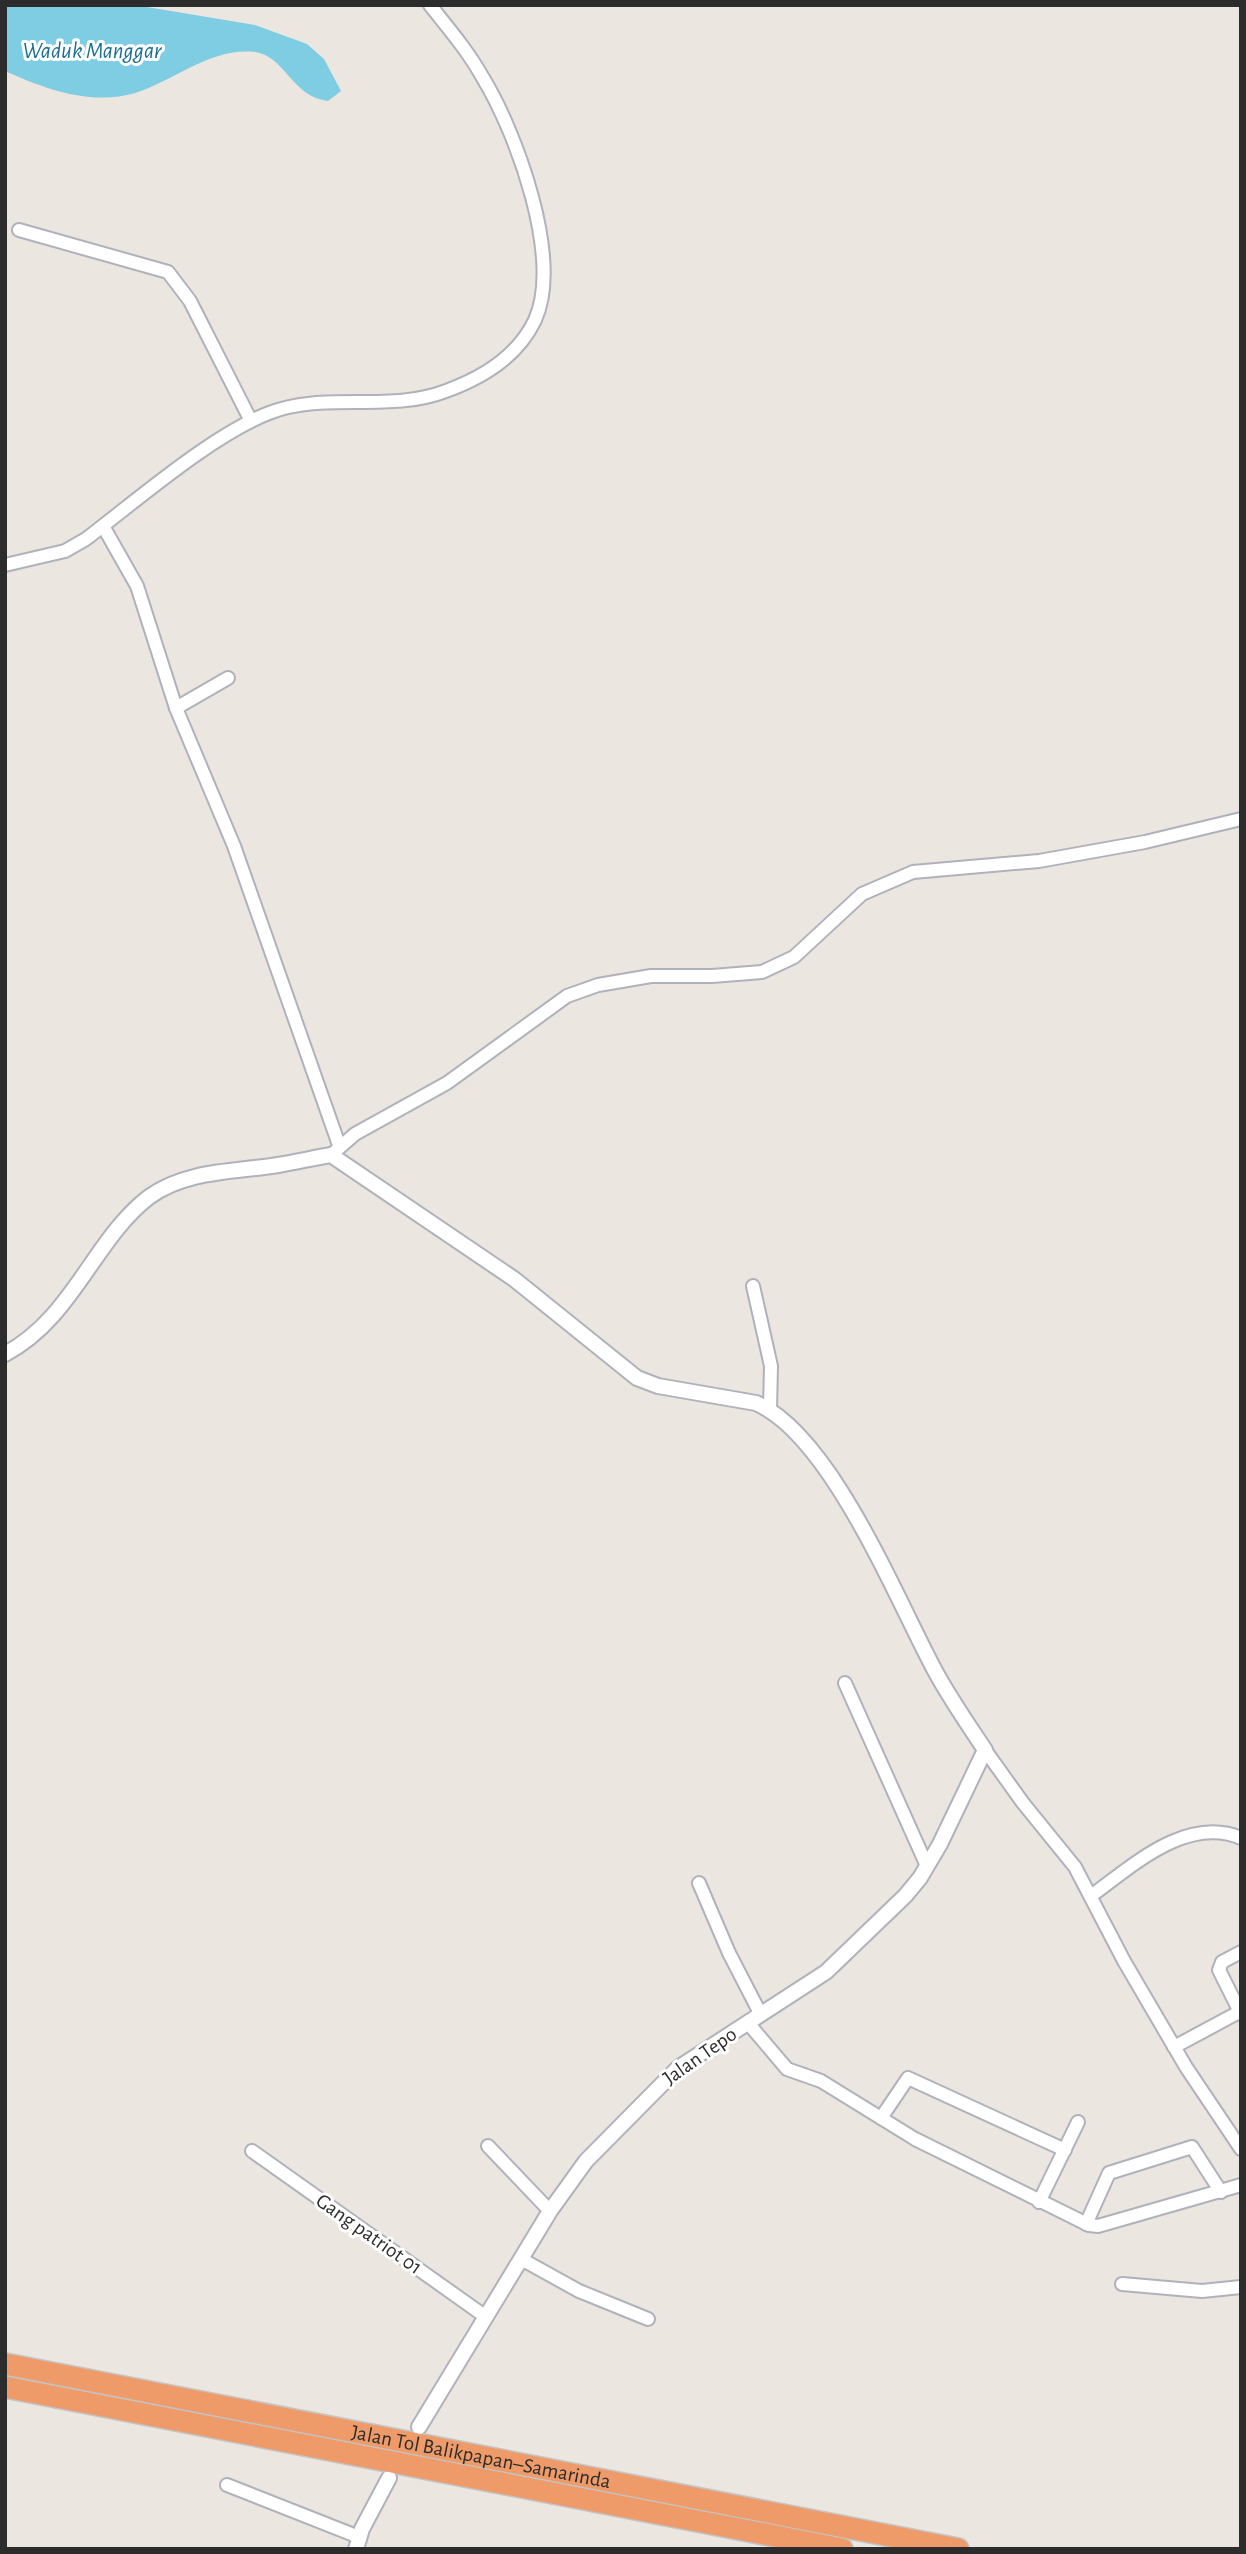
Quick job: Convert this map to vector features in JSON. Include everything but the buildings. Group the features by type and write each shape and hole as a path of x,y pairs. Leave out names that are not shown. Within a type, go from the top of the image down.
{"highway":[{"name":"Jalan Tol Balikpapan–Samarinda","path":"5,2364 958,2549"},
{"name":"Jalan Tol Balikpapan–Samarinda","path":"5,2387 842,2549"}],"street":[{"path":"5,565 65,551 251,421 292,406 416,400 446,392 493,368 524,340 536,317 544,264 529,183 485,81 463,46 430,5"},
{"path":"19,230 167,272 190,301 251,421"},
{"path":"103,526 137,586 176,708 234,846 335,1150 513,1279 637,1378 658,1386 755,1403 770,1409 807,1441 827,1469 933,1667 985,1750 1023,1803 1075,1867 1124,1961 1174,2047 1241,2149"},
{"path":"176,708 228,678"},
{"path":"5,1354 33,1336 61,1308 127,1219 149,1198 179,1181 335,1150 447,1083 568,996 598,985 651,976 712,976 762,972 794,957 862,894 913,872 1039,861 1145,842 1241,820"},
{"path":"753,1286 771,1366 770,1409"},
{"path":"845,1683 928,1866"},
{"name":"Jalan Tepo","path":"419,2427 523,2260 550,2211 586,2161 660,2083 713,2043 755,2019 840,1960 905,1896 928,1866 985,1750"},
{"path":"1090,1894 1185,1836 1208,1830 1241,1838"},
{"path":"699,1883 755,2019 788,2070 821,2081 915,2139 1086,2224 1098,2226 1241,2185"},
{"path":"1174,2047 1240,2012 1219,1970 1222,1962 1241,1952"},
{"path":"881,2118 908,2078 1065,2150"},
{"path":"1039,2202 1078,2122"},
{"path":"488,2146 550,2211"},
{"path":"1086,2224 1109,2173 1192,2147 1221,2192"},
{"name":"Gang patriot 01","path":"251,2151 486,2317"},
{"path":"523,2260 579,2291 648,2319"},
{"path":"1122,2284 1202,2291 1241,2287"},
{"path":"227,2485 358,2543 389,2479"}],"water":[{"name":"Waduk Manggar","path":"5,5 135,5 255,25 307,44 324,59 341,91 328,101 316,98 297,85 265,55 239,52 208,60 135,93 102,98 68,94 5,71"}]}
